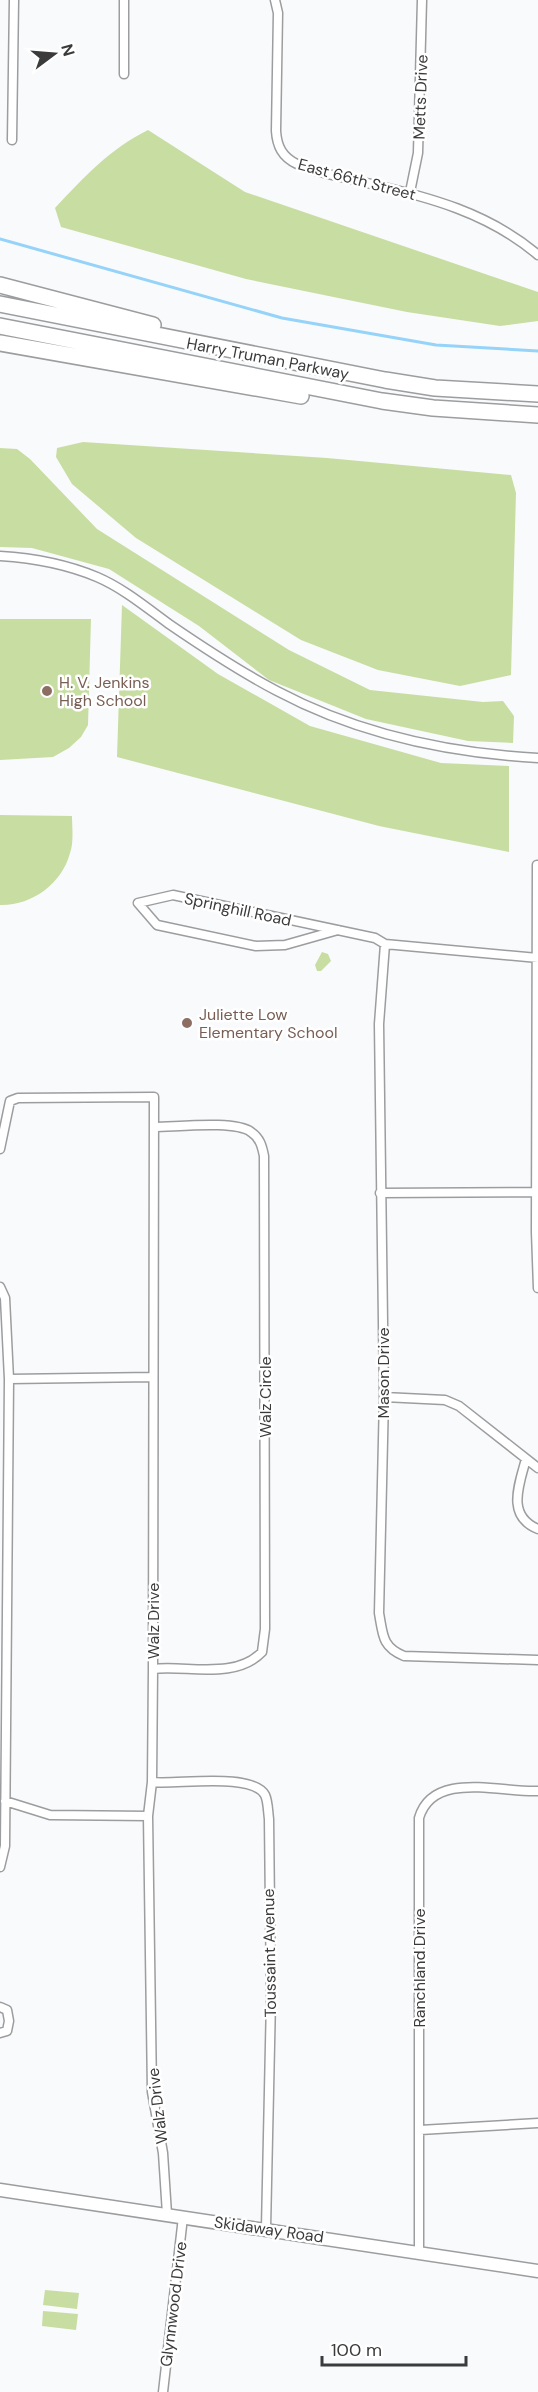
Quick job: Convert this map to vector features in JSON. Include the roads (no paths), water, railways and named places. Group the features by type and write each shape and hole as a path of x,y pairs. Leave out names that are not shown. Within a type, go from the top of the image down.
{"highway":[{"path":"0,285 256,356"},
{"name":"Harry Truman Parkway","path":"0,304 256,356 425,386 538,394"},
{"name":"Harry Truman Parkway","path":"0,326 382,401 486,413 538,415"},
{"path":"0,343 310,398 381,407 486,413"}],"main road":[{"name":"Skidaway Road","path":"0,2190 538,2271"}],"street":[{"path":"12,140 14,0"},
{"path":"124,0 124,74"},
{"name":"East 66th Street","path":"274,0 278,13 276,131 281,151 297,164 310,169 410,192 490,220 517,237 538,255"},
{"name":"Metts Drive","path":"410,192 418,153 422,0"},
{"path":"0,556 58,564 99,578 217,657 278,692 347,723 392,737 486,755 538,758"},
{"path":"537,865 538,1288"},
{"name":"Springhill Road","path":"338,930 285,945 256,946 157,925 138,903 172,895 338,930 375,938 385,944 537,958"},
{"name":"Mason Drive","path":"385,944 379,1024 384,1397 380,1613 384,1639 391,1651 404,1656 538,1660"},
{"name":"Walz Drive","path":"0,1149 10,1101 18,1098 154,1097 153,1669 152,1782 148,1816 152,2092 163,2153 167,2214"},
{"name":"Walz Circle","path":"153,1669 202,1669 235,1666 248,1662 262,1652 265,1629 264,1156 260,1141 250,1131 237,1126 154,1127"},
{"path":"380,1193 537,1192"},
{"path":"0,1287 5,1298 9,1379 3,1740 5,1801 4,1846 0,1867"},
{"path":"9,1379 153,1377"},
{"path":"384,1397 445,1400 459,1406 538,1468"},
{"path":"526,1459 516,1504 524,1520 538,1529"},
{"name":"Toussaint Avenue","path":"152,1782 229,1782 253,1785 265,1795 269,1819 271,1999 266,2229"},
{"name":"Ranchland Drive","path":"419,2252 419,1818 428,1799 442,1790 538,1791"},
{"path":"5,1801 50,1815 148,1816"},
{"path":"0,2007 6,2010 9,2020 7,2031 0,2033"},
{"path":"420,2130 538,2123"},
{"name":"Glynnwood Drive","path":"163,2392 183,2217"}],"waterway":[{"path":"0,239 282,318 436,345 538,351"}],"place":[{"name":"H. V. Jenkins High School","path":"47,691"},
{"name":"Juliette Low Elementary School","path":"187,1023"}]}
